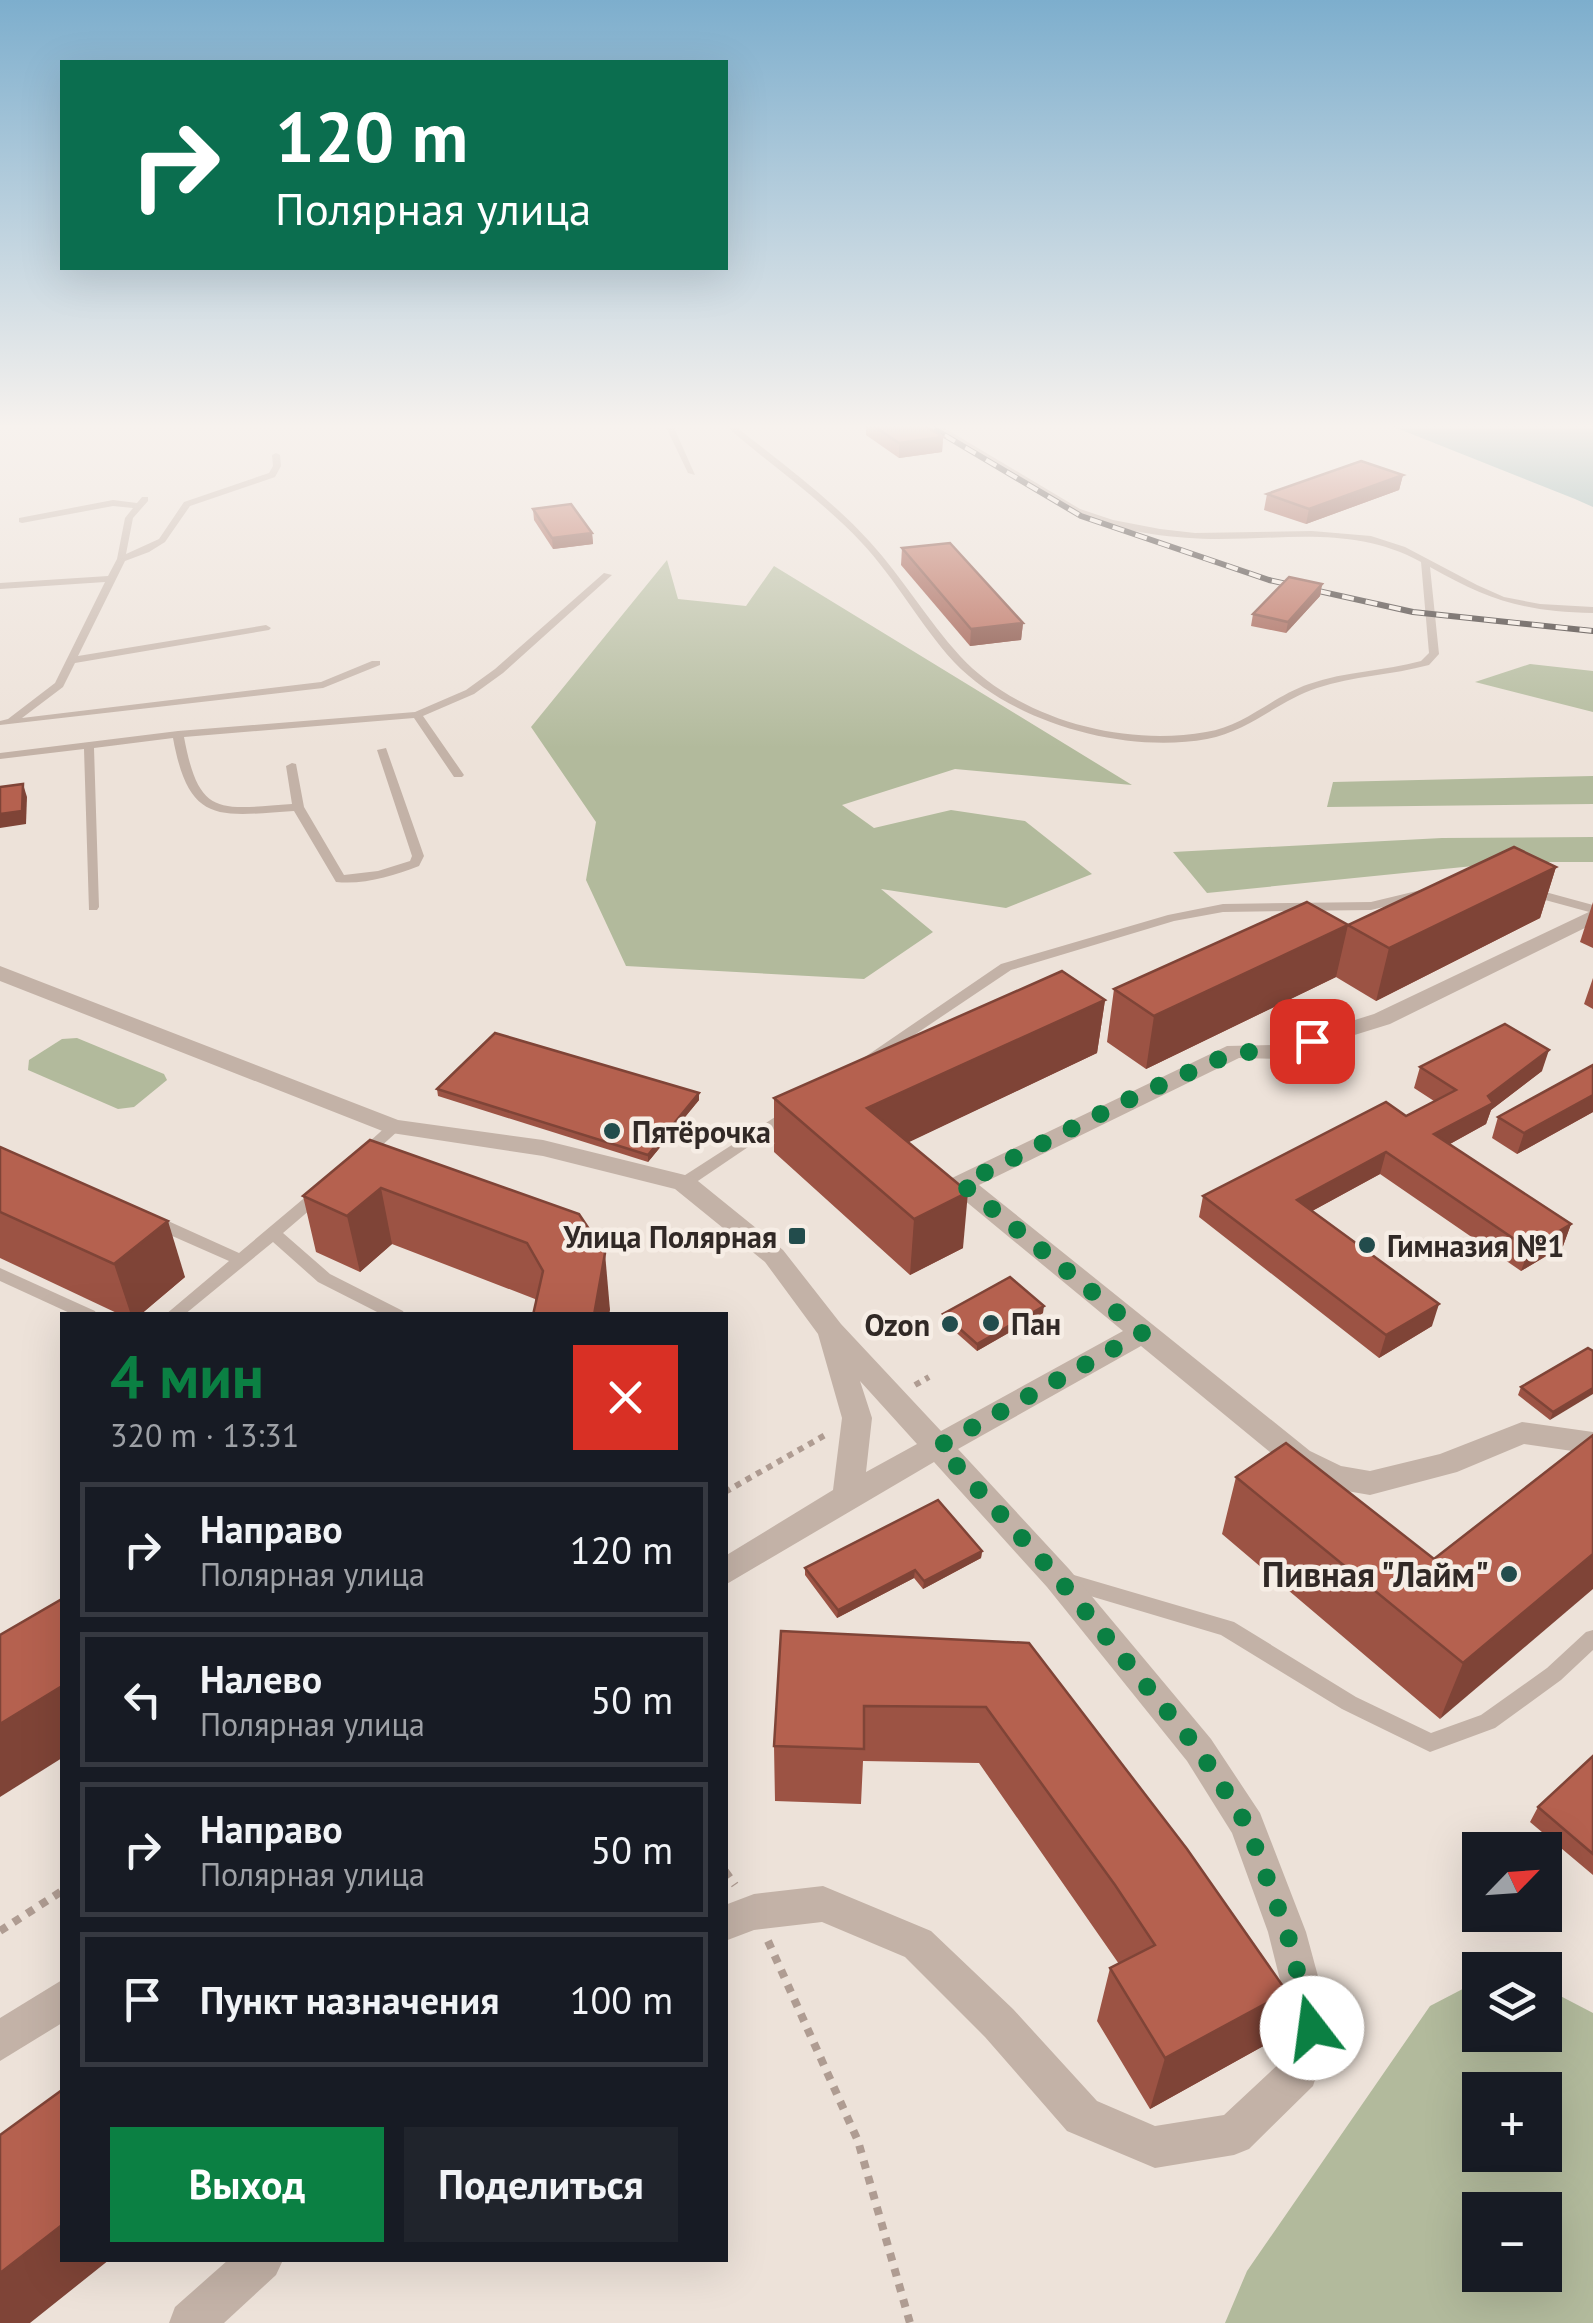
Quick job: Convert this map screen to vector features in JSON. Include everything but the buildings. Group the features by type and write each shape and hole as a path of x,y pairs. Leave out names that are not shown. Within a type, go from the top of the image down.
{"street":[{"path":"1593,912 1382,1019 1277,1052 1235,1052 1136,1096 962,1184 1299,1459 1335,1477 1370,1483 1446,1464 1522,1433 1593,1444"},
{"path":"0,973 394,1128 543,1148 684,1183 774,1256 830,1331 1058,1578 1199,1750 1247,1825 1287,1932 1312,2028 1299,2072 1234,2134 1155,2147 1082,2116 999,2023 918,1944 823,1904 740,1917"},
{"path":"830,1331 857,1418 848,1496"},
{"path":"728,1570 848,1496 1142,1333"},
{"path":"0,2041 60,2001"},
{"path":"191,2323 259,2262"}],"lane":[{"path":"2,724 43,700 59,685 121,559 126,531"},
{"path":"121,559 152,550 171,531"},
{"path":"854,531 958,660 985,686 1034,713 1094,729 1152,738 1201,736 1240,728 1300,691 1426,663 1434,654 1435,642 1427,614 1425,561"},
{"path":"1161,531 1348,536 1398,547 1487,594 1518,604 1593,610"},
{"path":"0,756 178,734 417,715 470,692 499,671 608,576"},
{"path":"0,586 110,578"},
{"path":"73,660 266,628"},
{"path":"2,724 323,685 376,663"},
{"path":"417,715 458,774"},
{"path":"178,734 186,777 198,801 221,811 298,807"},
{"path":"90,746 93,907"},
{"path":"292,766 298,807 340,879 415,863 418,845 382,750"},
{"path":"1507,888 1593,912"},
{"path":"860,1065 1006,967 1172,918 1223,908 1371,906 1435,890"},
{"path":"684,1183 797,1108"},
{"path":"354,1163 394,1128"},
{"path":"177,1312 327,1186"},
{"path":"138,1214 241,1260"},
{"path":"274,1234 324,1278 391,1312"},
{"path":"0,1274 82,1312"},
{"path":"1058,1578 1227,1628 1349,1703 1430,1743 1488,1722 1554,1674 1593,1638"}],"path":[{"path":"728,1880 740,1917 858,2141 910,2323"},
{"path":"0,1932 60,1892"}],"green space":[{"path":"667,560 678,599 746,606 774,566 1132,785 955,769 842,805 874,828 951,810 1025,821 1092,874 1006,908 881,889 933,932 864,979 626,966 586,880 596,822 531,727"},
{"path":"1530,664 1593,671 1593,712 1475,682"},
{"path":"1593,776 1593,804 1327,807 1333,782"},
{"path":"1593,837 1593,862 1513,862 1207,893 1173,852 1442,838"},
{"path":"77,1038 164,1074 167,1080 134,1107 118,1109 28,1070 29,1060 62,1039"},
{"path":"1462,1989 1462,2052 1562,2052 1562,1997 1593,2013 1593,2323 1225,2323 1247,2271 1430,2006"}],"railway":[{"path":"1126,531 1269,580 1413,612 1593,631"}],"place":[{"name":"Пятёрочка","path":"612,1131"},
{"name":"Улица Полярная","path":"797,1236"},
{"name":"Гимназия №1","path":"1367,1245"},
{"name":"Пан","path":"991,1323"},
{"name":"Ozon","path":"950,1324"},
{"name":"Пивная \"Лайм\"","path":"1509,1574"}],"route":[{"path":"1312,1041 1277,1052 1235,1052 1136,1096 962,1184 1142,1333 939,1446 1058,1578 1199,1750 1247,1825 1287,1932 1312,2028"}]}
